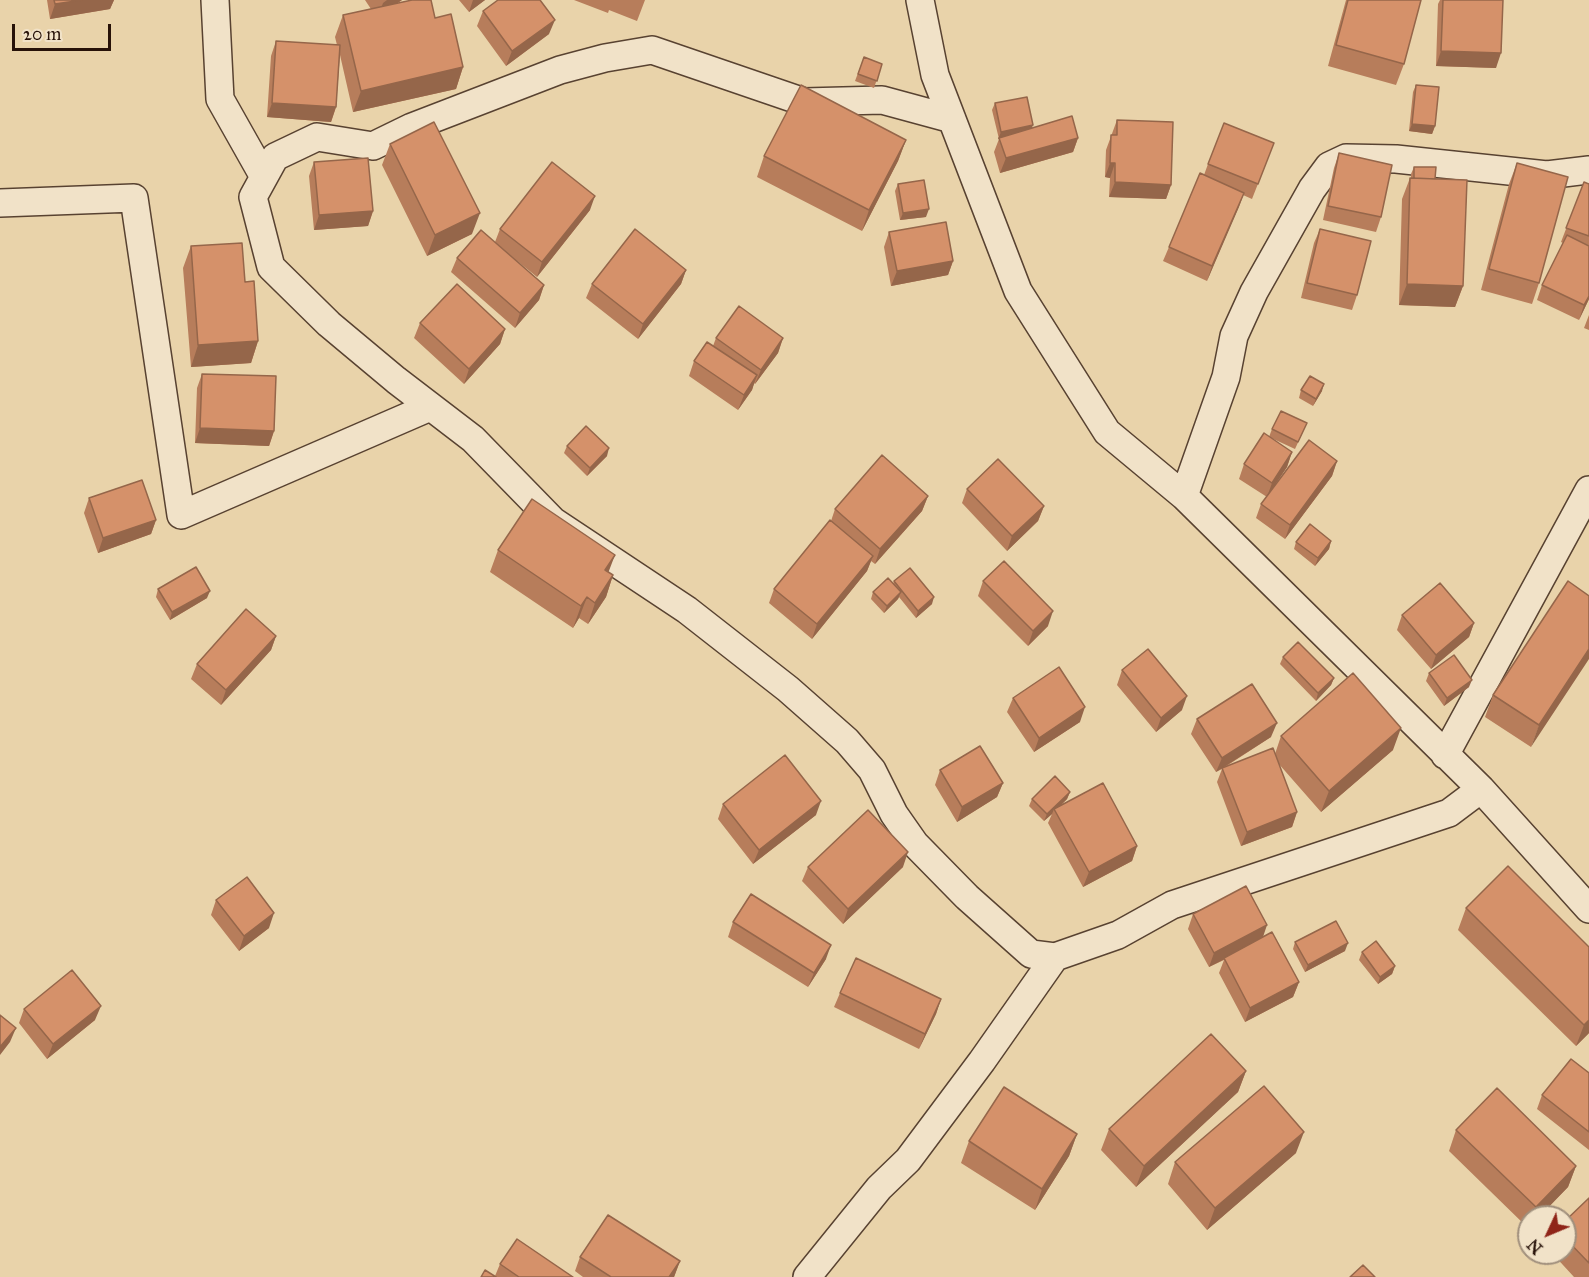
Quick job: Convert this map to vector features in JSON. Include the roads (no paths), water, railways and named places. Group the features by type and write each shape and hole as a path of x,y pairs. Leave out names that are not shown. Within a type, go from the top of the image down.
{"street":[{"path":"215,0 220,99 264,177"},
{"path":"920,0 935,75 1018,291 1107,432 1184,496 1481,789 1589,909"},
{"path":"952,120 882,100 804,102 652,50 605,58 560,70 412,127 373,146 317,137 275,157 253,197 272,267 329,324 430,407 473,439 553,521 687,610 788,688 847,741 872,770 894,814 915,844 967,897 1031,954 1055,957 1118,935 1172,905 1449,813 1481,789"},
{"path":"1184,496 1226,377 1234,336 1254,292 1312,189 1329,166 1346,158 1366,158 1396,159 1547,175 1589,170"},
{"path":"0,203 134,198 181,515 430,407"},
{"path":"1445,755 1589,490"},
{"path":"807,1277 879,1188 908,1160 982,1061 1055,957"}]}
